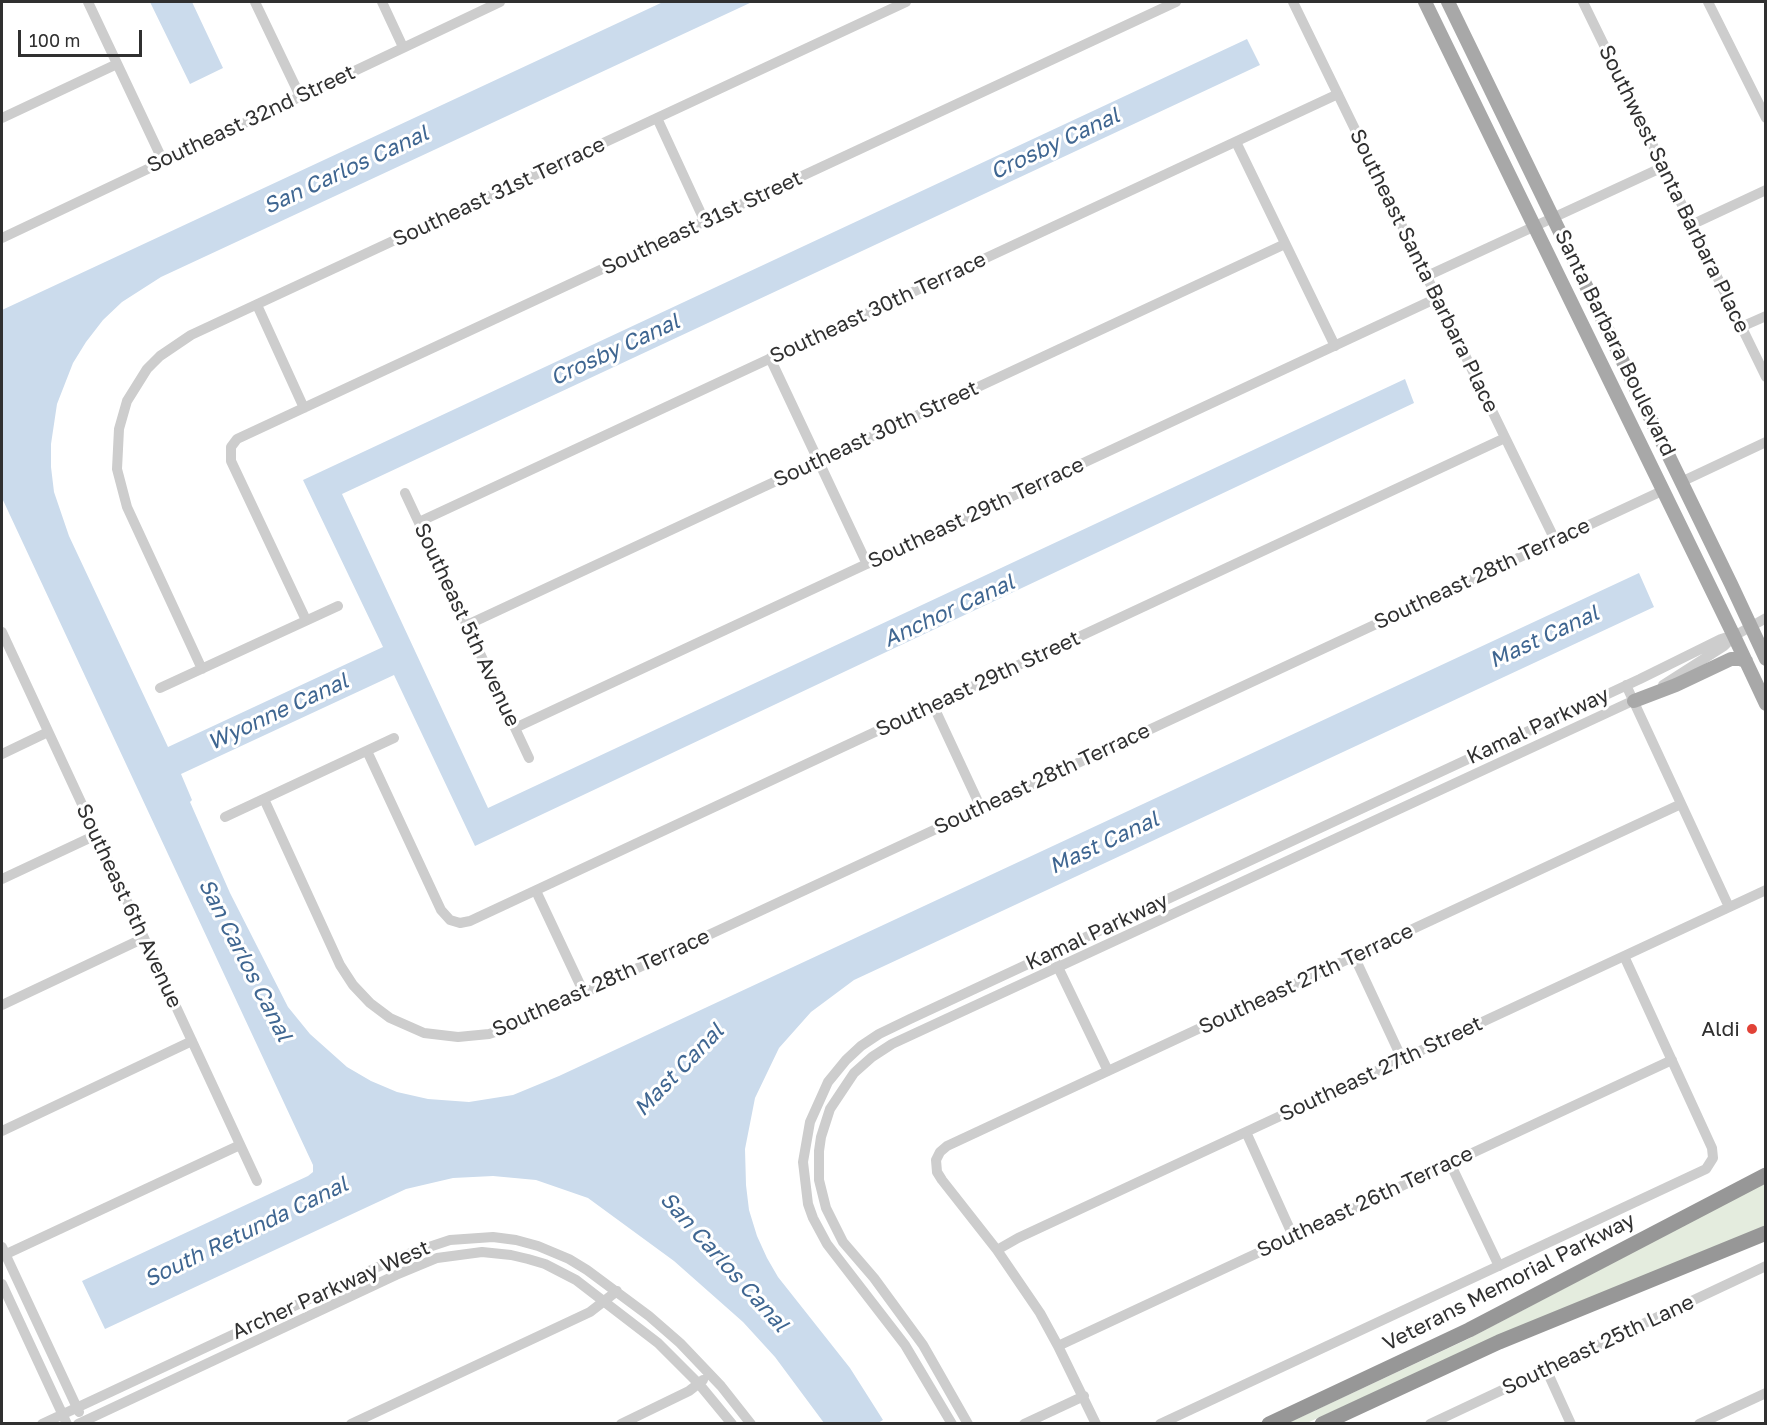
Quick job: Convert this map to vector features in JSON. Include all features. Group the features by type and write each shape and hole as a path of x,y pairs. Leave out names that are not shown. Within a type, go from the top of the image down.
{"highway":[{"path":"1730,1193 1766,1170"},
{"name":"Veterans Memorial Parkway","path":"1269,1424 1478,1325 1766,1175"},
{"path":"1322,1424 1498,1342 1766,1233"}],"main road":[{"name":"Santa Barbara Boulevard","path":"1425,2 1664,490 1766,705"},
{"name":"Santa Barbara Boulevard","path":"1448,2 1766,659"},
{"path":"1634,701 1677,685 1731,659 1746,661"}],"street":[{"path":"88,2 163,161"},
{"path":"255,2 300,96"},
{"path":"382,2 403,47"},
{"name":"Southeast 32nd Street","path":"2,238 500,2"},
{"name":"Southeast 31st Terrace","path":"202,669 124,498 119,478 117,439 122,417 136,385 160,356 183,339 906,2"},
{"name":"Southeast 31st Street","path":"306,620 233,465 230,456 231,447 240,437 1176,2"},
{"name":"Southeast Santa Barbara Place","path":"1293,2 1555,540"},
{"name":"Southwest Santa Barbara Place","path":"1583,2 1766,377"},
{"path":"1708,2 1766,118"},
{"path":"2,118 117,64"},
{"name":"Southeast 30th Terrace","path":"419,522 1338,94"},
{"path":"657,118 705,222"},
{"path":"1236,142 1335,346"},
{"path":"1427,276 1663,167"},
{"path":"1691,225 1766,190"},
{"name":"Southeast 30th Street","path":"467,625 1285,244"},
{"name":"Southeast 29th Terrace","path":"515,728 1437,298"},
{"path":"257,305 304,408"},
{"path":"1741,327 1766,316"},
{"path":"770,358 867,564"},
{"name":"Southeast 29th Street","path":"367,751 441,910 450,920 460,923 470,921 1505,438"},
{"path":"1681,482 1766,441"},
{"name":"Southeast 28th Terrace","path":"264,799 346,975 370,1003 413,1029 446,1037 489,1034 508,1028 585,993 1664,490"},
{"name":"Southeast 5th Avenue","path":"405,493 529,758"},
{"path":"160,688 338,606"},
{"name":"Kamal Parkway","path":"968,1424 923,1345 900,1312 836,1232 826,1208 819,1180 821,1137 830,1109 844,1084 862,1065 882,1050 1058,967 1634,701 1674,679 1724,646 1734,636 1766,618"},
{"name":"Southeast 6th Avenue","path":"2,632 257,1181"},
{"name":"Kamal Parkway","path":"952,1424 905,1345 835,1256 819,1232 813,1218 805,1189 803,1162 806,1135 814,1108 828,1082 846,1060 861,1046 889,1029 1720,639 1734,636"},
{"path":"1626,685 1729,907"},
{"path":"933,705 981,808"},
{"path":"2,754 48,732"},
{"path":"225,817 394,738"},
{"name":"Southeast 27th Terrace","path":"997,1250 937,1172 936,1160 947,1146 1681,804"},
{"path":"2,879 96,835"},
{"name":"Southeast 27th Street","path":"997,1250 1018,1238 1766,890"},
{"path":"536,891 585,993"},
{"path":"2,1005 144,938"},
{"path":"1051,953 1108,1071"},
{"path":"1354,956 1402,1059"},
{"path":"1160,1424 1701,1171 1711,1163 1712,1148 1624,956"},
{"path":"2,1131 192,1041"},
{"name":"Southeast 26th Terrace","path":"1059,1346 1672,1060"},
{"path":"1246,1132 1293,1236"},
{"path":"82,1423 3,1252 240,1145"},
{"path":"1450,1163 1498,1266"},
{"name":"Archer Parkway West","path":"42,1424 64,1419 76,1407 399,1257 450,1240 493,1237 538,1246 569,1259 617,1291 680,1343 710,1373 751,1424"},
{"path":"997,1250 1059,1346 1096,1424"},
{"name":"Archer Parkway West","path":"82,1423 396,1275 437,1258 482,1252 504,1254 545,1264 576,1280 658,1343 699,1384 732,1424"},
{"name":"Southeast 25th Lane","path":"1430,1424 1766,1266"},
{"path":"2,1284 64,1419"},
{"path":"351,1424 590,1312 617,1291"},
{"path":"1546,1369 1571,1424"},
{"path":"621,1424 689,1391 710,1373"},
{"path":"1699,1424 1766,1393"},
{"path":"1024,1424 1084,1396"}],"shaded area":[{"path":"1765,1183 1766,1227 1491,1339 1307,1423 1286,1424 1468,1339"}],"water":[{"path":"150,2 192,2 223,68 190,84"},
{"path":"663,2 752,2 161,277 122,302 103,320 86,342 73,363 57,404 51,444 54,492 69,536 168,747 383,647 303,480 1247,39 1260,65 342,494 488,808 1405,379 1414,403 475,846 394,675 181,774 192,800 190,802 230,893 288,1007 310,1034 347,1067 397,1092 428,1099 469,1102 513,1095 559,1076 1639,573 1654,607 854,980 811,1012 779,1048 755,1098 745,1149 749,1210 757,1236 778,1277 850,1368 883,1420 878,1423 824,1423 775,1357 743,1322 674,1261 588,1198 536,1180 493,1176 453,1178 406,1189 105,1329 82,1281 308,1176 313,1172 313,1165 2,498 2,310"}],"place":[{"name":"Aldi","path":"1752,1029"}],"water label":[{"name":"Crosby Canal","path":"1055,144"},
{"name":"San Carlos Canal","path":"346,170"},
{"name":"Crosby Canal","path":"615,350"},
{"name":"Anchor Canal","path":"949,611"},
{"name":"Mast Canal","path":"1544,637"},
{"name":"Wyonne Canal","path":"278,712"},
{"name":"Mast Canal","path":"1104,843"},
{"name":"San Carlos Canal","path":"245,960"},
{"name":"Mast Canal","path":"679,1070"},
{"name":"South Retunda Canal","path":"246,1232"},
{"name":"San Carlos Canal","path":"724,1262"}]}
